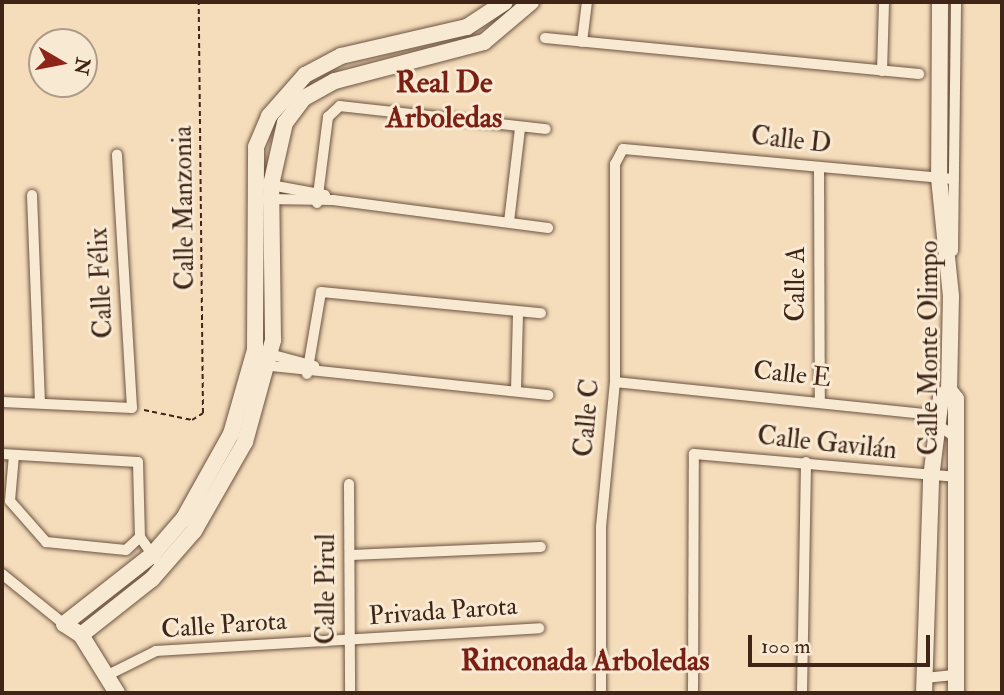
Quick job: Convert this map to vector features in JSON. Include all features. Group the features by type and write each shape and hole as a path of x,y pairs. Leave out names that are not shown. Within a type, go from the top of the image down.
{"street":[{"path":"81,635 152,567 225,484 262,358 263,191 256,147 269,116 305,75 341,56 467,27 505,2"},
{"path":"263,191 285,123 304,99 368,69 484,42 531,2"},
{"path":"582,42 587,2"},
{"path":"883,71 884,2"},
{"name":"Calle Monte Olimpo","path":"940,2 948,104 947,178 951,296 949,390 956,399 956,693"},
{"path":"948,104 956,2"},
{"path":"545,38 919,74"},
{"path":"317,203 328,117 340,106 546,129"},
{"path":"509,222 520,128"},
{"name":"Calle D","path":"623,149 947,178"},
{"name":"Calle C","path":"601,693 601,527 615,382 615,164 623,149"},
{"name":"Calle Félix","path":"117,154 132,408"},
{"name":"Calle A","path":"820,167 820,400"},
{"path":"263,191 318,191 333,200"},
{"path":"263,191 317,203 333,200 548,228"},
{"path":"33,195 40,403"},
{"path":"307,374 321,292 541,313"},
{"path":"516,390 518,312"},
{"path":"262,358 309,362 319,370"},
{"path":"262,358 307,374 319,370 548,395"},
{"name":"Calle E","path":"615,382 820,400 924,414 939,428 955,437"},
{"path":"949,390 941,398 939,428 930,478 924,686 956,675"},
{"path":"2,402 132,408"},
{"path":"2,454 138,462 140,537 152,567"},
{"name":"Calle Gavilán","path":"693,693 694,454 806,462 930,478 955,477"},
{"path":"14,455 10,501 46,542 126,550 152,567"},
{"path":"802,693 806,462"},
{"name":"Calle Pirul","path":"349,484 350,693"},
{"path":"126,550 140,537"},
{"path":"350,555 541,547"},
{"path":"64,624 152,567"},
{"path":"2,575 81,635 117,693"},
{"name":"Privada Parota","path":"350,642 539,628"},
{"name":"Calle Parota","path":"106,676 156,651 350,642"}],"path":[{"name":"Calle Manzonia","path":"132,408 192,420 203,413 199,2"}],"district":[{"name":"Real De Arboledas","path":"444,100"},
{"name":"Rinconada Arboledas","path":"585,661"}]}
